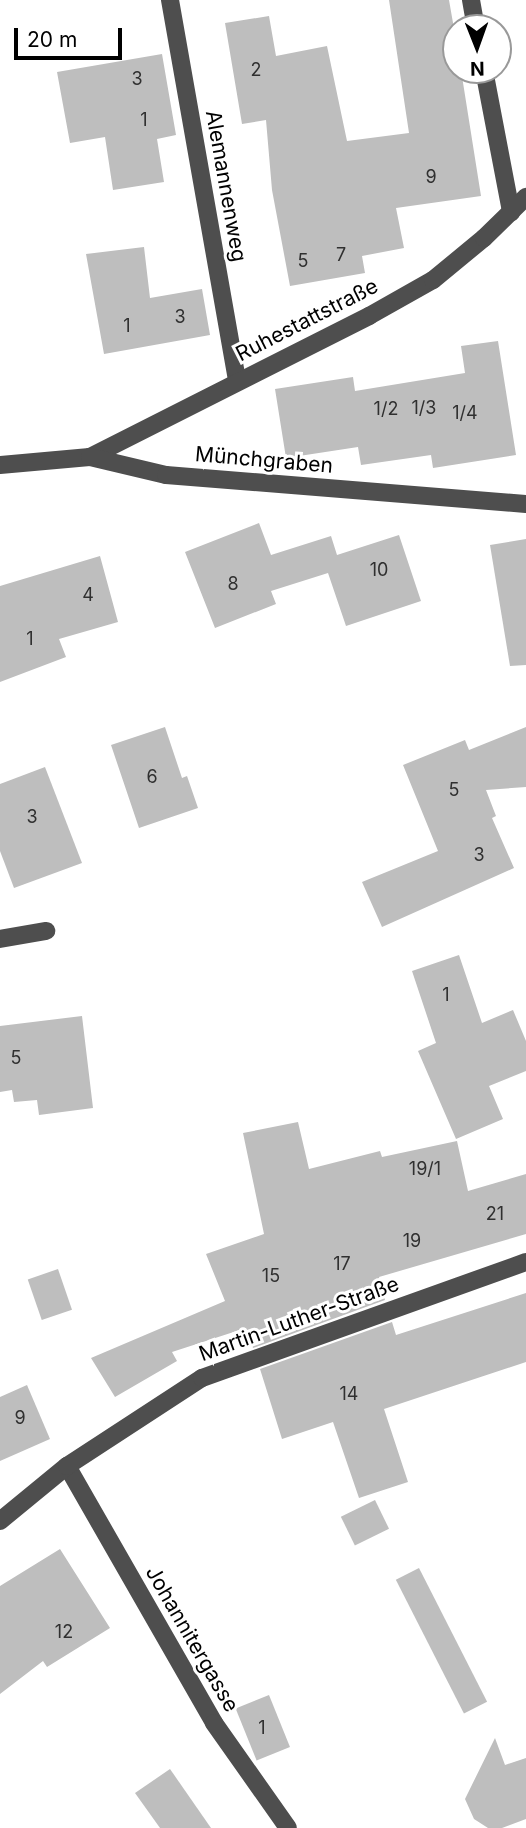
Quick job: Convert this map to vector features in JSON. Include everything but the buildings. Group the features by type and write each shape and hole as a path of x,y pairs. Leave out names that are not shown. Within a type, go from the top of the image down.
{"street":[{"name":"Alemannenweg","path":"170,0 237,381"},
{"path":"487,84 510,212"},
{"name":"Ruhestattstraße","path":"90,457 369,316 433,280 526,197"},
{"name":"Münchgraben","path":"0,466 90,457 166,475 526,504"},
{"path":"0,939 46,931"},
{"name":"Martin-Luther-Straße","path":"0,1521 66,1466 202,1378 526,1262"},
{"name":"Johannitergasse","path":"66,1466 214,1723 288,1828"}]}
